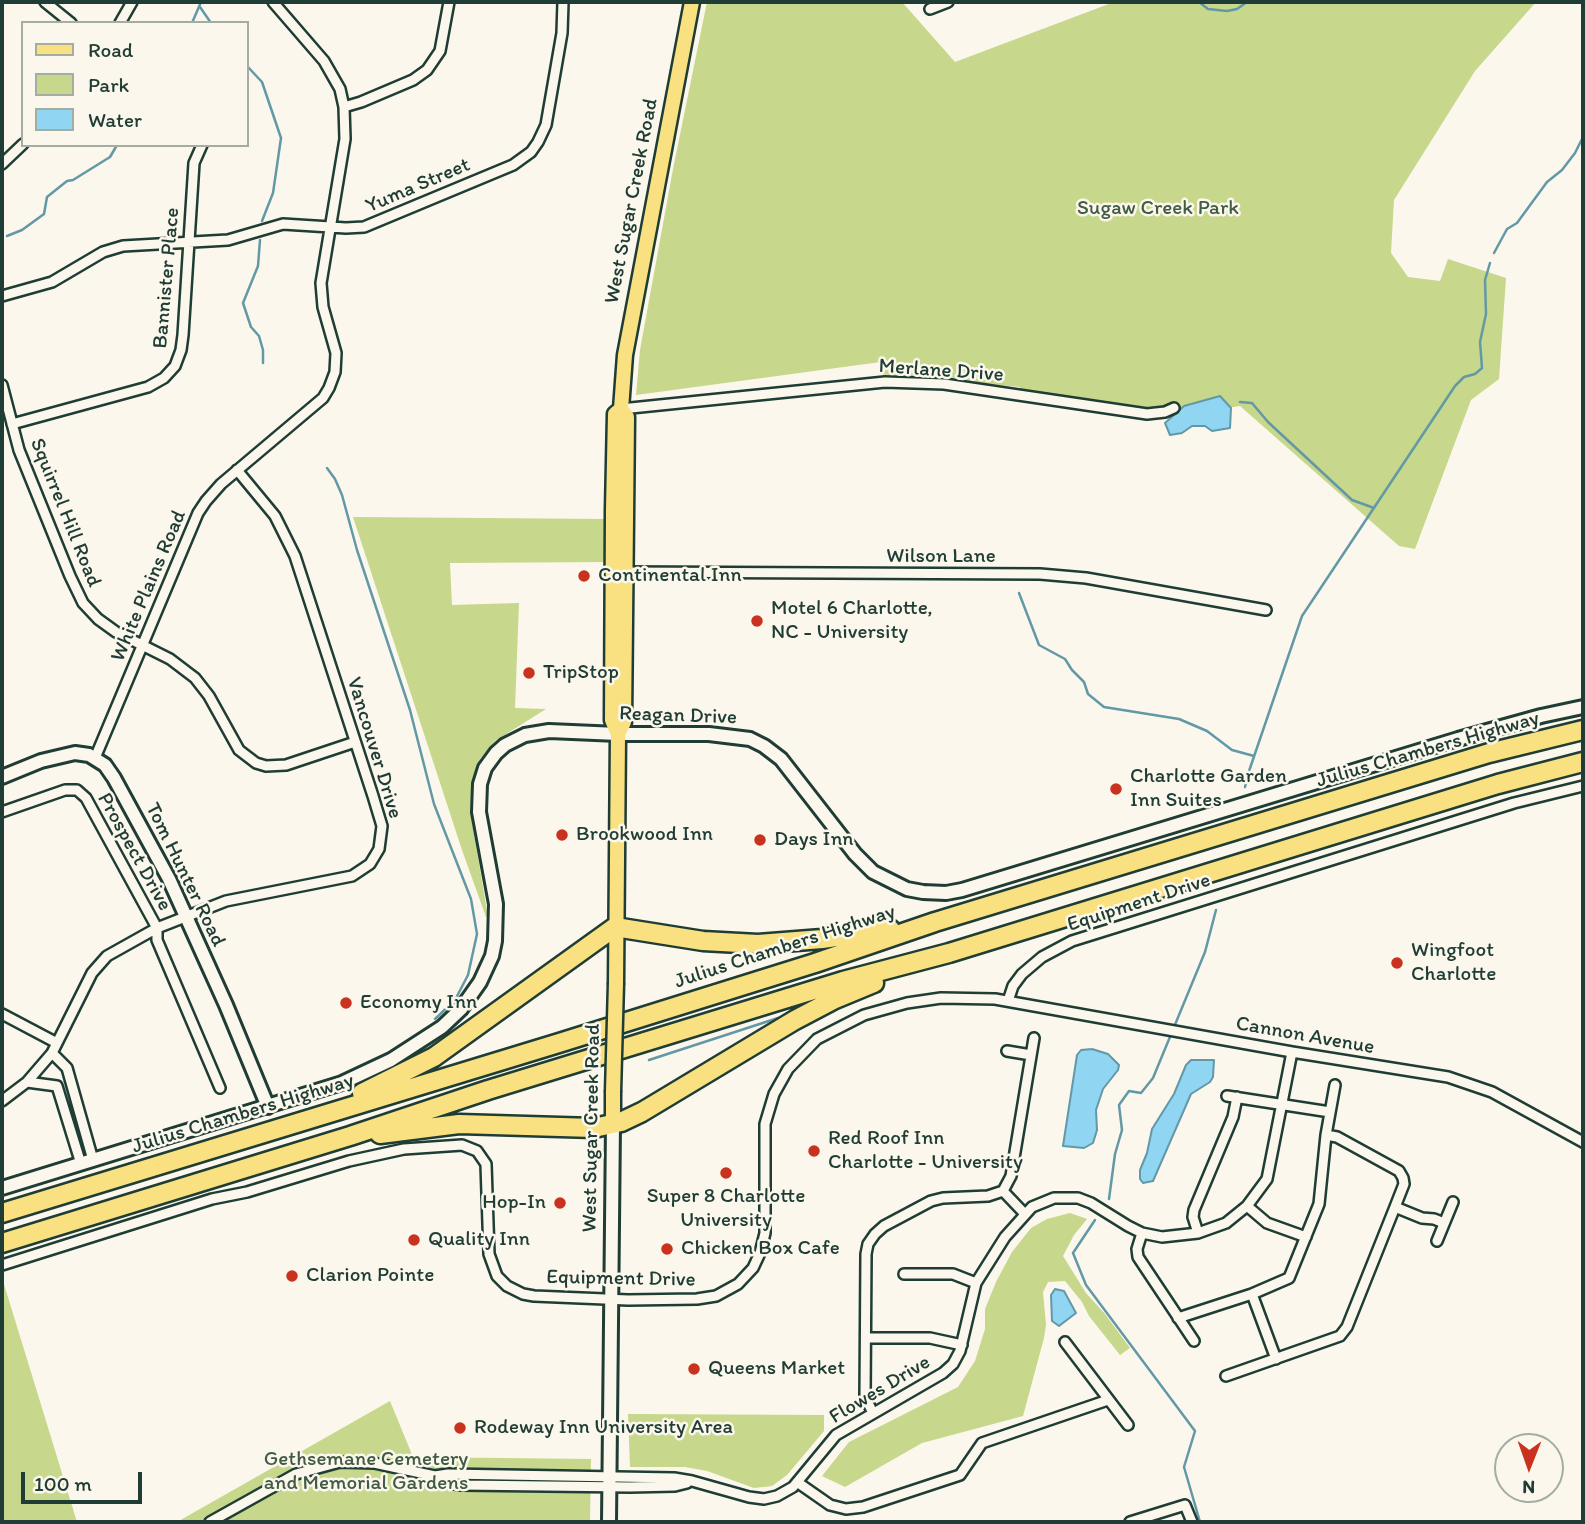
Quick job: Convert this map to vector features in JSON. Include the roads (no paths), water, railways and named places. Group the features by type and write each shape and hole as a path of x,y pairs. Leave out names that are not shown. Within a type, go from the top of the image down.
{"highway":[{"name":"Julius Chambers Highway","path":"2,1213 559,1043 815,963 935,922 1489,753 1583,730"},
{"path":"2,1242 339,1140 466,1097 843,981 949,953 1498,783 1583,762"},
{"path":"325,1113 434,1057 615,927 704,941 758,944 822,939 935,922"},
{"path":"339,1140 460,1124 594,1128 613,1125 642,1112 724,1061 832,1000 949,953"}],"main road":[{"name":"West Sugar Creek Road","path":"613,1125 618,734 624,722 619,572 626,417 621,409 626,349 692,2"}],"street":[{"path":"45,2 69,21"},
{"path":"121,21 132,2"},
{"name":"White Plains Road","path":"95,758 198,513 215,489 319,402 332,383 336,353 321,296 321,283 345,139 344,107 340,89 324,61 273,2"},
{"path":"344,107 413,80 427,70 440,51 449,2"},
{"name":"Yuma Street","path":"2,296 52,282 103,253 123,246 228,240 283,224 364,227 513,165 531,152 546,125 561,45 563,2"},
{"path":"930,9 948,2"},
{"path":"2,164 21,146"},
{"name":"Bannister Place","path":"12,424 148,387 168,375 178,361 181,350 194,163 201,147"},
{"name":"Merlane Drive","path":"621,409 870,383 913,382 1007,392 1147,414 1174,408"},
{"name":"Squirrel Hill Road","path":"2,385 19,450 76,591 98,619 116,632 170,659 195,678 209,696 242,754 256,763 266,766 286,765 355,743"},
{"name":"Vancouver Drive","path":"186,916 235,898 341,880 358,874 370,864 380,844 382,826 295,556 275,516 237,470"},
{"name":"Wilson Lane","path":"619,572 1040,574 1086,578 1266,610"},
{"name":"Reagan Drive","path":"2,1188 342,1083 391,1060 434,1034 471,997 485,974 495,941 496,904 479,797 483,773 496,753 514,739 533,732 743,736 758,742 782,759 855,854 873,872 907,889 946,892 962,890 1458,739 1539,716 1583,707"},
{"path":"2,777 61,755 80,753 95,758"},
{"name":"Tom Hunter Road","path":"95,758 105,765 114,778 169,879 268,1107"},
{"name":"Equipment Drive","path":"2,1265 212,1199 247,1192 349,1161 404,1149 462,1145 477,1151 486,1164 488,1251 492,1266 503,1283 523,1294 534,1296 704,1298 732,1289 747,1276 758,1259 764,1240 765,1132 769,1109 788,1069 817,1039 864,1015 907,1003 941,998 1008,1001 1016,981 1042,957 1081,938 1514,803 1583,786"},
{"name":"Prospect Drive","path":"2,812 65,790 77,790 86,798 157,929 157,940 220,1088"},
{"name":"Prospect Drive","path":"2,1101 27,1082 52,1053 92,974 107,956 186,916"},
{"name":"Cannon Avenue","path":"1008,1001 1448,1077 1477,1085 1583,1142"},
{"path":"2,1014 57,1043"},
{"path":"873,1413 865,1397 868,1244 884,1226 931,1200 988,1196 1003,1191 1011,1176 1034,1038"},
{"path":"1007,1051 1031,1055"},
{"name":"Flowes Drive","path":"210,1522 296,1474 331,1463 374,1463 435,1476 447,1474 609,1482 692,1481 749,1497 764,1499 777,1496 793,1487 836,1435 943,1373 953,1364 961,1345 976,1283 1005,1237 1032,1207 1054,1198 1078,1198 1142,1233 1162,1237 1198,1233 1226,1223 1247,1206 1267,1179 1273,1160 1292,1052"},
{"path":"52,1053 67,1068 87,1162"},
{"path":"27,1082 57,1086 87,1162"},
{"path":"1178,1318 1252,1294 1289,1278 1319,1205 1329,1112 1335,1084"},
{"path":"1198,1233 1193,1217 1194,1210 1233,1117 1232,1097 1329,1112"},
{"name":"West Sugar Creek Road","path":"609,1522 613,1125"},
{"path":"1226,1376 1340,1336 1344,1332 1404,1184 1399,1171 1338,1137 1326,1135"},
{"path":"1003,1191 1024,1213"},
{"path":"1437,1241 1453,1202"},
{"path":"1247,1206 1267,1223 1306,1237"},
{"path":"1395,1207 1444,1223"},
{"path":"1142,1233 1137,1249 1138,1258 1194,1340"},
{"path":"904,1274 953,1274 976,1283"},
{"path":"1252,1294 1276,1359"},
{"path":"866,1338 930,1338 961,1345"},
{"path":"1065,1342 1128,1425"},
{"path":"797,1482 830,1505 846,1509 863,1507 960,1475 982,1443 1108,1400"},
{"path":"1130,1522 1185,1505 1192,1522"}],"water":[{"path":"1220,396 1231,408 1230,428 1212,431 1205,426 1192,426 1182,433 1170,435 1165,423 1184,406"},
{"path":"1092,1049 1108,1054 1119,1065 1118,1070 1103,1089 1096,1110 1097,1130 1093,1143 1084,1148 1063,1146 1077,1055 1081,1050"},
{"path":"1191,1060 1214,1060 1213,1077 1210,1082 1191,1094 1153,1181 1143,1183 1140,1170 1152,1129"},
{"path":"1055,1289 1064,1291 1076,1313 1059,1326 1052,1321 1051,1295"}],"waterway":[{"path":"193,21 201,2"},
{"path":"1199,2 1208,9 1227,11 1237,9 1247,2"},
{"path":"200,7 210,21"},
{"path":"248,67 262,82 281,138 273,193 262,221"},
{"path":"1494,253 1507,229 1517,223 1547,182 1562,170 1583,137"},
{"path":"7,236 22,230 44,214 47,197 67,181 110,157 116,147"},
{"path":"260,240 258,266 243,303 251,327 259,336 263,363"},
{"path":"1245,787 1302,616 1455,386 1464,377 1475,374 1482,368 1480,342 1486,314 1485,280 1490,263"},
{"path":"1240,402 1252,403 1268,422 1352,500 1374,508"},
{"path":"327,468 342,495 357,550 410,710 434,804 471,899 477,934 468,975 455,1000 435,1019"},
{"path":"1019,593 1039,645 1065,659 1084,682 1088,694 1104,707 1179,719 1207,731 1232,750 1254,756"},
{"path":"1109,1199 1115,1154 1122,1130 1119,1105 1129,1091 1141,1093 1153,1078 1205,952 1216,910"},
{"path":"649,1060 778,1018"},
{"path":"1095,1220 1073,1253 1086,1285 1195,1431 1184,1467 1200,1522"}],"place":[{"name":"Continental Inn","path":"584,576"},
{"name":"Motel 6 Charlotte, NC - University","path":"757,621"},
{"name":"TripStop","path":"529,673"},
{"name":"Charlotte Garden Inn Suites","path":"1116,789"},
{"name":"Brookwood Inn","path":"562,835"},
{"name":"Days Inn","path":"760,840"},
{"name":"Wingfoot Charlotte","path":"1397,963"},
{"name":"Economy Inn","path":"346,1003"},
{"name":"Red Roof Inn Charlotte - University","path":"814,1151"},
{"name":"Super 8 Charlotte University","path":"726,1173"},
{"name":"Hop-In","path":"560,1203"},
{"name":"Quality Inn","path":"414,1240"},
{"name":"Chicken Box Cafe","path":"667,1249"},
{"name":"Clarion Pointe","path":"292,1276"},
{"name":"Queens Market","path":"694,1369"},
{"name":"Rodeway Inn University Area","path":"460,1428"}],"park label":[{"name":"Sugaw Creek Park","path":"1158,209"},
{"name":"Gethsemane Cemetery and Memorial Gardens","path":"366,1472"}]}
